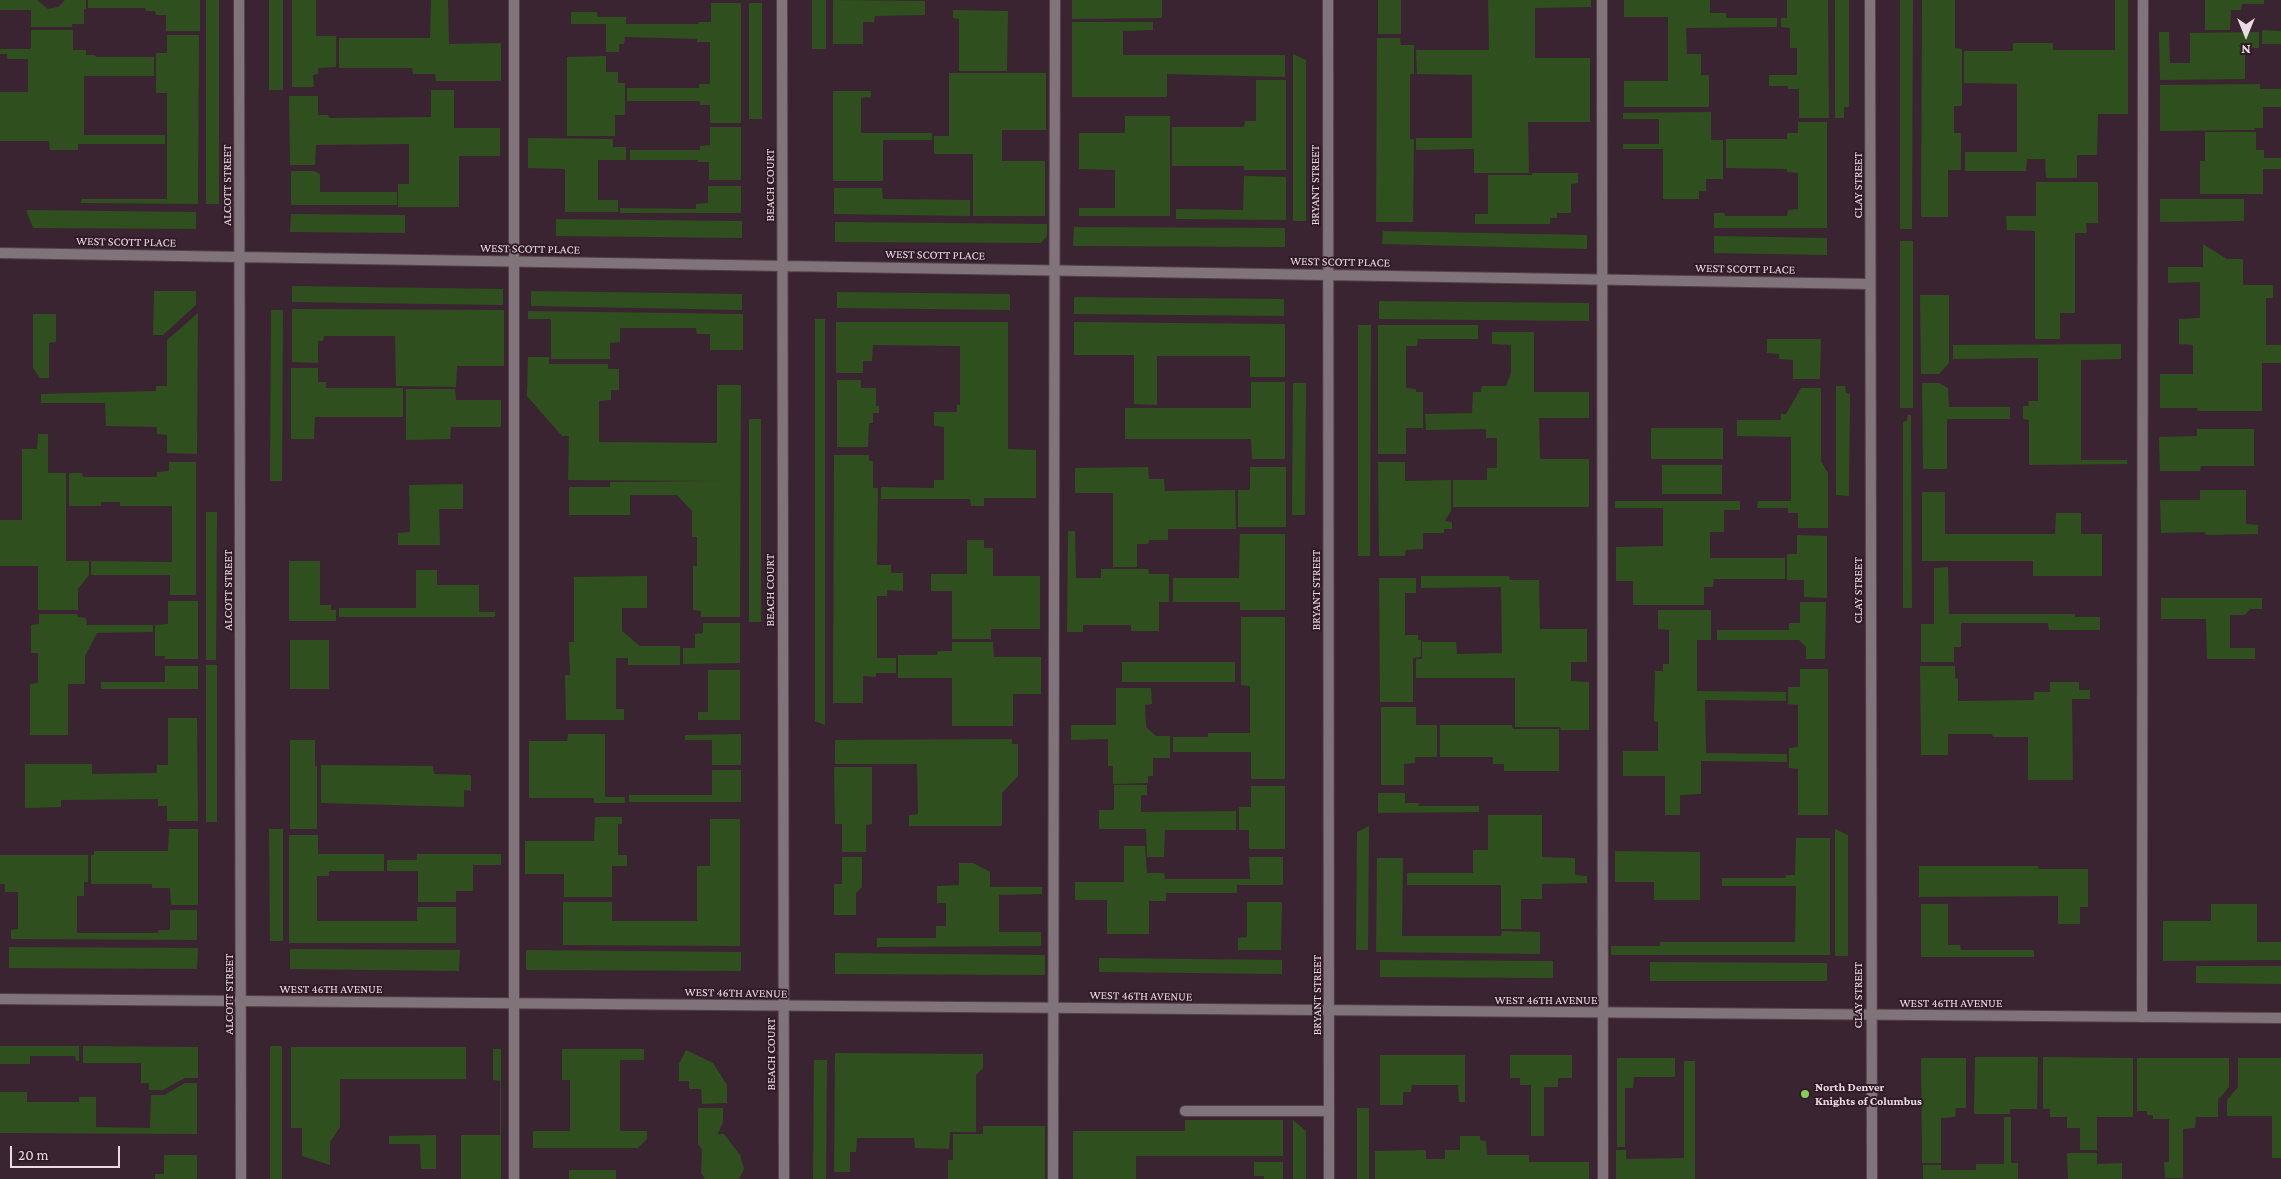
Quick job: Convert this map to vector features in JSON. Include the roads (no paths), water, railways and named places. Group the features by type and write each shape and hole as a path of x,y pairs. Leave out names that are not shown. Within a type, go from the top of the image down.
{"street":[{"name":"ALCOTT STREET","path":"240,0 241,1179"},
{"path":"514,0 514,1179"},
{"name":"BEACH COURT","path":"782,0 784,1179"},
{"path":"1053,1179 1055,0"},
{"name":"BRYANT STREET","path":"1328,0 1329,1179"},
{"path":"1602,0 1603,1179"},
{"name":"CLAY STREET","path":"1870,0 1872,1179"},
{"path":"2142,1017 2143,0"},
{"name":"WEST SCOTT PLACE","path":"0,253 1870,284"},
{"name":"WEST 46TH AVENUE","path":"0,999 2281,1018"},
{"path":"1184,1111 1329,1111"}],"place":[{"name":"North Denver Knights of Columbus","path":"1805,1094"}]}
